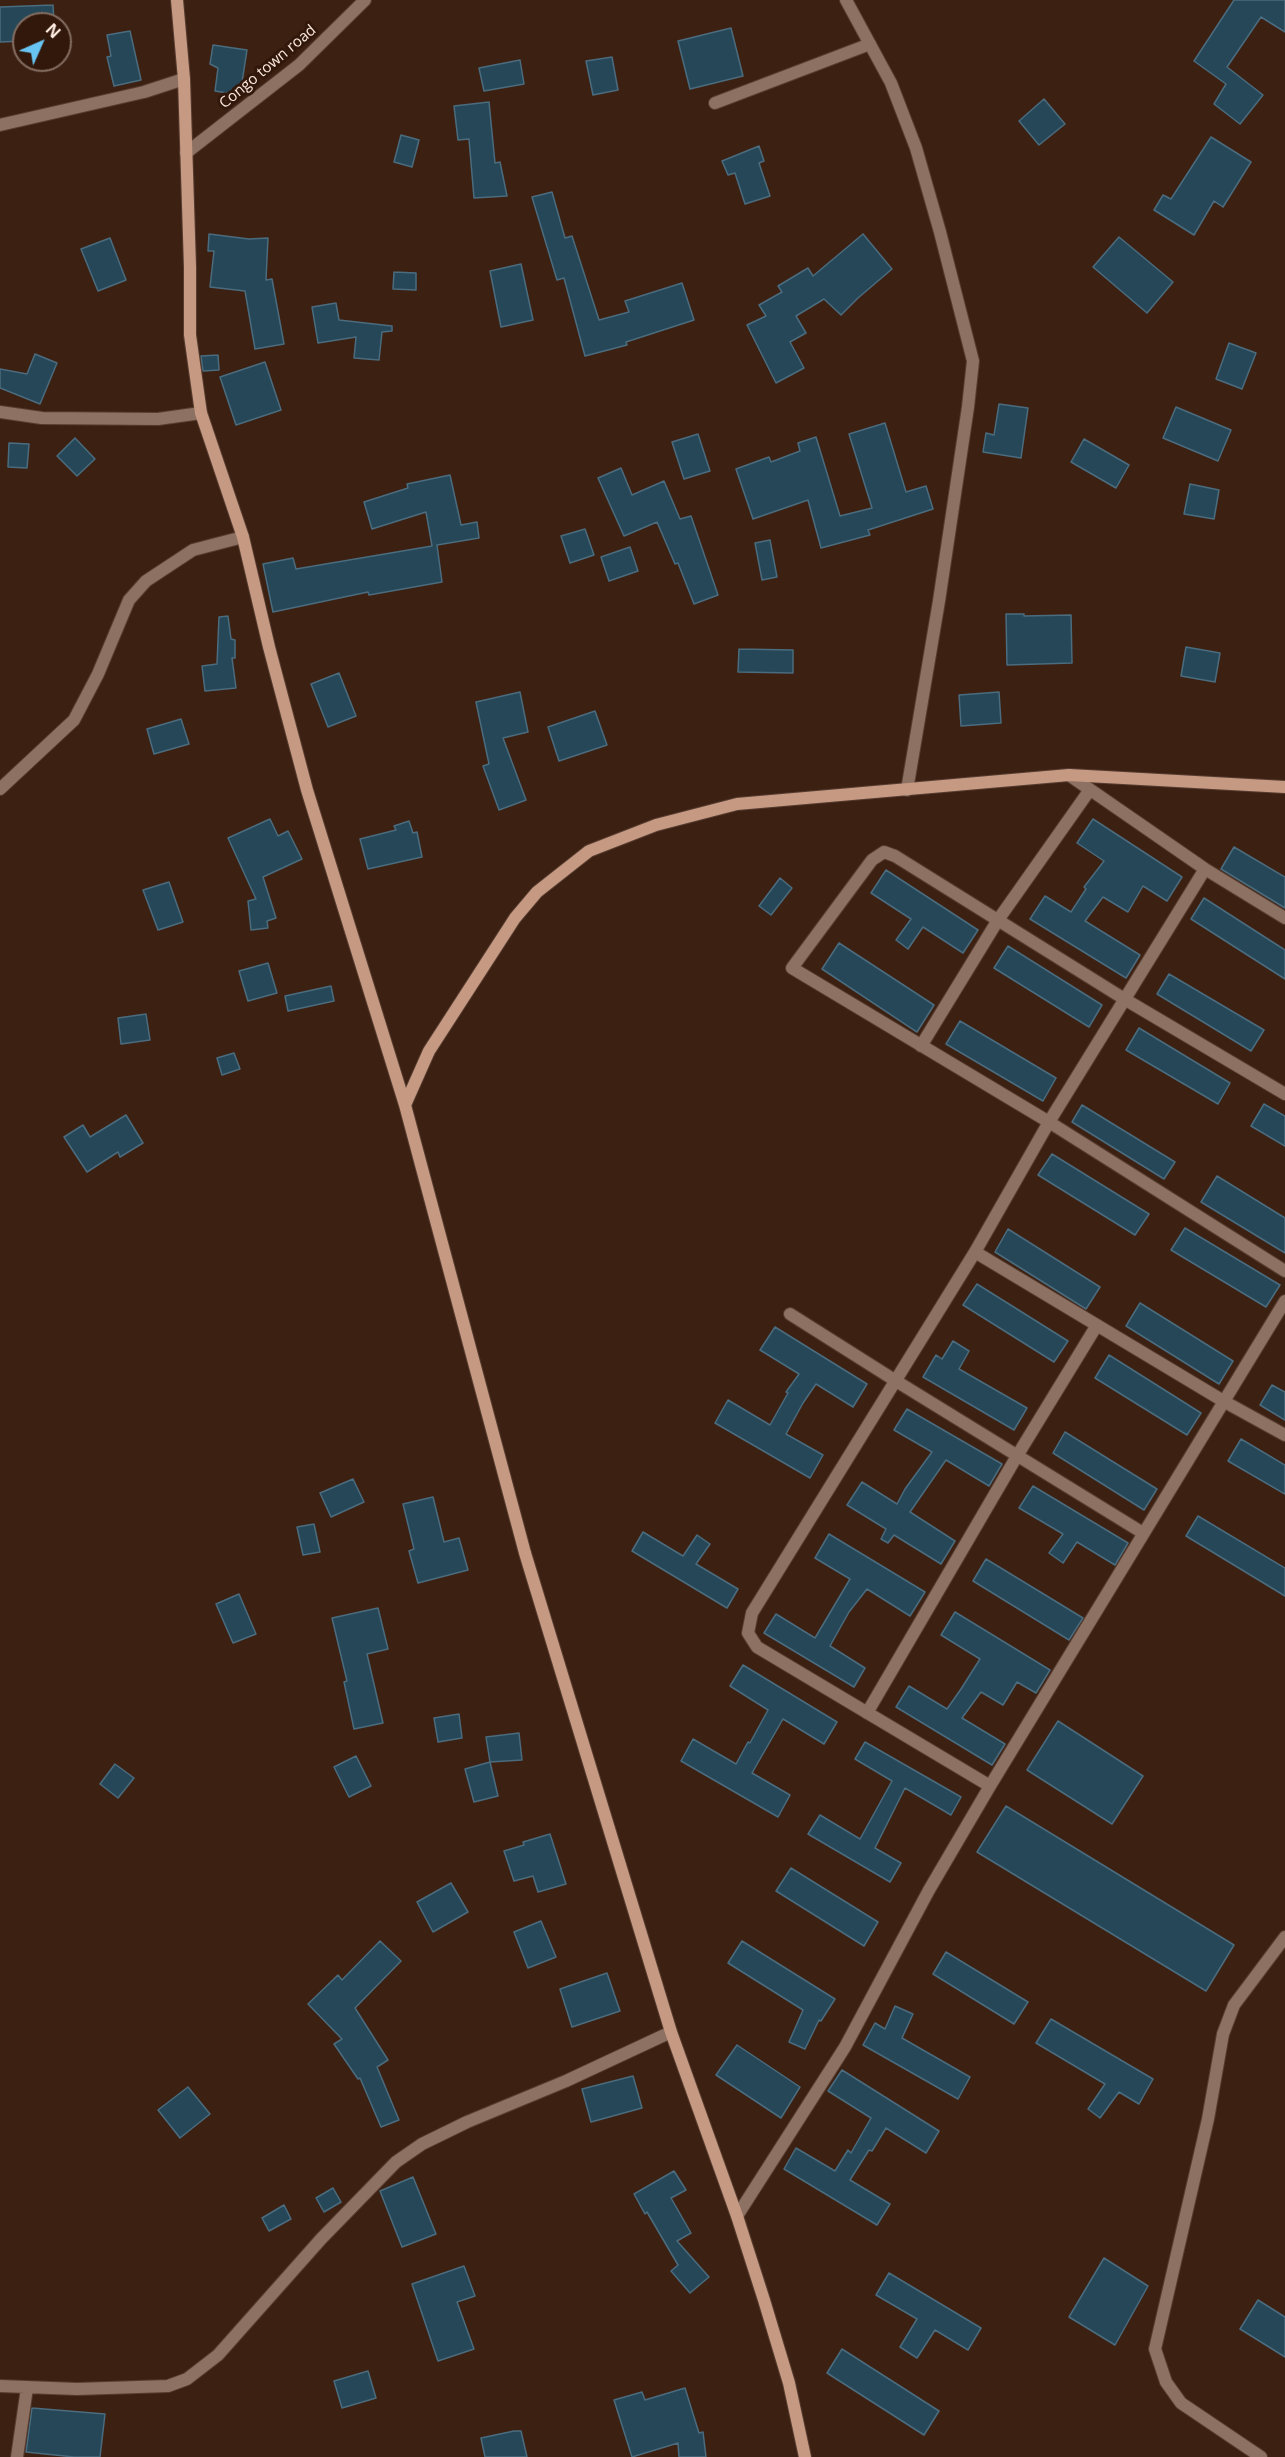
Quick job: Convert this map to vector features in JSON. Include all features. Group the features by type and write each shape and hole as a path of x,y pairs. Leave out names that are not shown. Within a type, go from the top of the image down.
{"main road":[{"path":"177,0 184,79 190,335 201,413 243,537 268,647 307,790 405,1105 525,1553 671,2032 737,2216 789,2383 805,2457"},
{"path":"405,1105 429,1051 515,918 537,892 589,851 656,825 737,804 1069,775 1285,787"}],"street":[{"name":"Congo town road","path":"186,153 299,65 365,0"},
{"path":"846,0 891,83 916,148 973,361 940,590 907,790"},
{"path":"715,103 870,44"},
{"path":"0,125 144,92 184,79"},
{"path":"0,412 42,418 158,419 201,413"},
{"path":"0,789 75,720 98,675 129,600 146,580 194,550 243,537"},
{"path":"1069,775 1205,869 1285,918"},
{"path":"921,1046 998,920 1089,790"},
{"path":"1285,1094 1126,1000 895,856 884,852 872,860 792,968 1048,1122 1285,1271"},
{"path":"990,1786 757,1647 748,1633 752,1613 896,1382 975,1252 1048,1122 1126,1000 1205,869"},
{"path":"975,1252 1225,1402 1285,1435"},
{"path":"737,2216 845,2047 929,1890 990,1786 1285,1301"},
{"path":"790,1314 896,1382 1143,1533"},
{"path":"867,1713 1017,1456 1097,1325"},
{"path":"1261,2457 1181,2403 1166,2382 1155,2349 1208,2119 1222,2034 1233,2005 1285,1938"},
{"path":"0,2386 27,2388 168,2386 187,2379 218,2355 321,2239 396,2162 422,2145 467,2122 567,2081 671,2032"},
{"path":"17,2457 27,2388"}],"building":[{"path":"1234,0 1285,0 1285,32 1261,17 1227,67 1263,95 1240,124 1214,104 1226,84 1194,61"},
{"path":"53,5 53,12 12,12 12,41 0,42 0,7"},
{"path":"731,28 743,76 690,89 678,41"},
{"path":"130,31 141,80 114,86 107,57 111,56 107,35"},
{"path":"213,45 247,50 240,95 215,91 218,68 210,64"},
{"path":"612,57 618,90 593,95 586,61"},
{"path":"520,60 524,84 484,91 479,68"},
{"path":"1044,99 1065,124 1039,145 1019,121"},
{"path":"489,102 495,163 500,162 507,196 474,198 469,139 458,140 454,106"},
{"path":"401,135 419,140 412,167 394,162"},
{"path":"1211,137 1251,162 1223,207 1214,201 1194,235 1154,210 1163,195 1171,199"},
{"path":"759,146 764,161 759,163 770,196 745,204 735,173 728,175 722,161"},
{"path":"552,192 565,238 572,236 599,320 629,312 625,301 682,283 694,320 626,342 627,345 585,356 564,278 557,280 532,197"},
{"path":"209,234 249,239 268,238 266,280 272,279 284,344 255,349 245,291 210,287 214,251 208,251"},
{"path":"863,234 892,269 841,315 824,299 796,316 806,333 790,342 804,368 776,383 747,325 766,316 759,305 782,292 778,286 808,268 813,276"},
{"path":"1119,237 1173,282 1147,313 1093,267"},
{"path":"110,238 126,280 98,291 81,249"},
{"path":"521,264 533,320 501,327 490,271"},
{"path":"394,272 416,273 416,290 393,289"},
{"path":"336,303 339,320 392,326 392,331 382,332 379,360 354,358 356,337 318,343 312,307"},
{"path":"1229,343 1256,353 1242,389 1216,379"},
{"path":"35,354 57,363 40,404 0,388 0,369 27,374"},
{"path":"218,355 219,370 203,371 201,356"},
{"path":"265,362 281,410 236,425 220,377"},
{"path":"999,404 1028,408 1021,458 983,452 986,433 994,435"},
{"path":"1176,407 1231,430 1218,461 1163,438"},
{"path":"885,423 906,492 926,486 933,509 868,530 870,535 821,548 808,500 753,519 736,469 769,457 771,462 800,451 798,443 816,437 840,516 872,508 849,434"},
{"path":"698,434 710,471 684,479 672,442"},
{"path":"75,438 95,459 77,476 57,456"},
{"path":"1084,439 1129,465 1116,488 1071,462"},
{"path":"9,443 29,444 27,468 8,467"},
{"path":"621,468 632,495 664,481 680,519 691,516 718,595 694,604 678,563 675,564 657,522 624,536 598,478"},
{"path":"450,475 461,525 477,522 479,538 437,545 442,582 369,595 368,592 273,612 263,564 293,558 296,569 432,546 426,512 372,529 364,502 408,488 407,484"},
{"path":"1190,484 1219,490 1214,519 1184,514"},
{"path":"585,529 594,555 570,563 561,536"},
{"path":"770,540 777,577 762,580 755,543"},
{"path":"630,547 638,571 609,581 601,557"},
{"path":"1006,614 1071,615 1072,663 1007,665"},
{"path":"228,616 231,639 235,640 235,658 232,658 236,688 205,691 202,666 217,664 219,617"},
{"path":"1186,647 1220,653 1215,682 1181,676"},
{"path":"739,649 793,650 793,673 738,672"},
{"path":"339,673 356,716 328,727 311,684"},
{"path":"520,692 528,732 503,738 526,800 499,810 483,766 489,764 476,702"},
{"path":"999,692 1001,723 961,726 959,695"},
{"path":"595,711 607,745 559,761 548,727"},
{"path":"181,719 189,744 154,754 147,729"},
{"path":"270,819 278,836 288,831 302,859 263,877 276,918 267,921 268,928 251,930 248,901 256,899 228,838"},
{"path":"1093,819 1182,877 1167,901 1143,886 1128,912 1103,897 1085,921 1140,955 1126,978 1030,919 1045,896 1071,912 1086,889 1084,887 1104,861 1077,843"},
{"path":"409,821 413,833 417,832 422,857 368,869 360,839 396,830 394,826"},
{"path":"1234,847 1285,877 1285,908 1221,869"},
{"path":"886,870 978,930 963,953 923,927 908,949 896,940 911,919 871,893"},
{"path":"780,878 792,888 771,915 759,906"},
{"path":"169,882 183,922 158,930 143,890"},
{"path":"1204,898 1285,950 1285,979 1191,919"},
{"path":"839,943 934,1005 917,1032 822,969"},
{"path":"1008,946 1102,1005 1089,1027 994,968"},
{"path":"268,963 277,993 248,1001 239,971"},
{"path":"1169,974 1264,1030 1251,1051 1157,994"},
{"path":"331,986 334,1001 288,1011 285,996"},
{"path":"146,1014 150,1040 121,1044 118,1018"},
{"path":"960,1021 1056,1078 1043,1101 946,1044"},
{"path":"1139,1028 1230,1083 1218,1104 1126,1050"},
{"path":"234,1053 240,1069 222,1075 217,1058"},
{"path":"1264,1104 1285,1116 1285,1146 1251,1126"},
{"path":"1082,1105 1175,1162 1164,1179 1072,1122"},
{"path":"126,1115 143,1143 120,1157 118,1152 87,1172 64,1137 83,1125 90,1137"},
{"path":"1052,1154 1149,1214 1135,1235 1038,1175"},
{"path":"1217,1176 1285,1218 1285,1253 1201,1202"},
{"path":"1185,1228 1280,1285 1266,1307 1171,1250"},
{"path":"1008,1229 1100,1287 1086,1309 995,1252"},
{"path":"977,1284 1068,1341 1054,1362 963,1305"},
{"path":"1140,1303 1233,1361 1219,1384 1126,1326"},
{"path":"775,1327 867,1384 853,1407 816,1384 803,1403 786,1434 823,1455 810,1478 715,1423 728,1400 770,1425 788,1393 786,1392 799,1374 760,1350"},
{"path":"953,1341 969,1351 959,1369 1027,1408 1014,1430 923,1377 936,1355 942,1359"},
{"path":"1109,1355 1201,1413 1187,1435 1095,1378"},
{"path":"1272,1385 1285,1392 1285,1420 1260,1405"},
{"path":"907,1409 1002,1464 989,1486 946,1460 910,1512 955,1541 941,1564 894,1535 888,1543 881,1539 886,1529 847,1505 862,1482 897,1504 932,1452 894,1430"},
{"path":"1065,1432 1157,1489 1144,1510 1053,1453"},
{"path":"1241,1439 1285,1465 1285,1494 1228,1461"},
{"path":"353,1479 364,1502 331,1517 320,1493"},
{"path":"1033,1486 1128,1543 1115,1565 1077,1542 1063,1563 1049,1553 1063,1534 1019,1508"},
{"path":"433,1497 444,1542 459,1538 468,1570 418,1583 409,1551 414,1549 403,1504"},
{"path":"1198,1516 1285,1568 1285,1596 1186,1536"},
{"path":"314,1524 320,1552 303,1555 297,1527"},
{"path":"643,1532 683,1556 697,1535 710,1544 696,1564 738,1589 727,1608 632,1551"},
{"path":"829,1534 925,1592 910,1616 867,1589 849,1612 830,1646 865,1668 854,1687 764,1633 776,1614 815,1638 850,1579 815,1558"},
{"path":"986,1559 1083,1618 1069,1640 973,1581"},
{"path":"239,1594 256,1634 233,1643 216,1604"},
{"path":"378,1608 388,1649 367,1654 383,1723 354,1729 344,1682 347,1681 332,1618"},
{"path":"955,1612 1050,1670 1036,1693 1017,1682 1003,1705 981,1692 962,1718 1005,1744 992,1765 896,1707 909,1686 947,1709 980,1659 941,1635"},
{"path":"743,1665 837,1722 824,1744 783,1719 752,1773 790,1795 778,1817 681,1761 693,1739 736,1764 748,1742 750,1743 768,1710 730,1686"},
{"path":"459,1714 462,1738 438,1742 434,1718"},
{"path":"1058,1721 1143,1776 1112,1824 1027,1770"},
{"path":"519,1733 522,1760 490,1762 486,1737"},
{"path":"865,1742 961,1797 951,1815 905,1788 875,1848 901,1863 890,1882 808,1834 820,1815 860,1839 892,1781 855,1759"},
{"path":"356,1756 371,1786 349,1797 334,1767"},
{"path":"490,1762 498,1796 474,1802 465,1769"},
{"path":"115,1764 134,1778 118,1798 100,1784"},
{"path":"1006,1806 1234,1945 1206,1991 977,1852"},
{"path":"550,1834 566,1884 538,1892 533,1876 514,1881 504,1851 524,1845 523,1842"},
{"path":"791,1868 878,1922 864,1946 776,1891"},
{"path":"451,1883 468,1912 433,1932 417,1902"},
{"path":"541,1921 556,1957 528,1968 514,1932"},
{"path":"380,1941 401,1961 355,2008 388,2060 377,2067 399,2120 381,2127 360,2078 358,2079 334,2044 342,2039 308,2004 338,1975 342,1980"},
{"path":"742,1941 835,1999 821,2021 819,2020 805,2049 789,2042 803,2010 728,1963"},
{"path":"946,1952 1028,2002 1014,2024 933,1974"},
{"path":"607,1973 620,2011 572,2027 560,1989"},
{"path":"895,2006 913,2014 902,2038 970,2077 958,2099 863,2045 875,2023 885,2029"},
{"path":"1051,2019 1153,2079 1139,2104 1119,2092 1100,2118 1088,2109 1105,2084 1036,2043"},
{"path":"737,2045 800,2087 781,2118 716,2075"},
{"path":"842,2070 939,2131 926,2153 886,2128 872,2151 869,2150 850,2180 890,2204 877,2225 784,2169 796,2148 835,2171 848,2150 851,2153 871,2118 828,2091"},
{"path":"633,2076 642,2108 591,2122 582,2089"},
{"path":"188,2087 210,2114 180,2138 158,2110"},
{"path":"674,2171 686,2190 671,2198 691,2233 677,2241 709,2277 690,2293 671,2271 678,2265 634,2194"},
{"path":"413,2177 436,2234 402,2247 380,2191"},
{"path":"333,2188 341,2202 324,2212 316,2198"},
{"path":"284,2205 291,2219 269,2231 262,2218"},
{"path":"1104,2258 1148,2286 1115,2345 1069,2317"},
{"path":"464,2266 475,2296 457,2302 474,2349 438,2361 412,2284"},
{"path":"889,2273 981,2328 968,2350 935,2330 917,2358 900,2347 917,2319 876,2295"},
{"path":"1258,2300 1285,2317 1285,2357 1240,2329"},
{"path":"842,2349 939,2411 924,2435 827,2373"},
{"path":"368,2371 376,2398 342,2408 334,2381"},
{"path":"685,2388 699,2433 703,2432 706,2457 679,2457 678,2443 632,2457 614,2400 642,2392 645,2400"},
{"path":"32,2408 105,2414 100,2457 26,2452"},
{"path":"521,2431 527,2457 485,2457 481,2438"}]}
